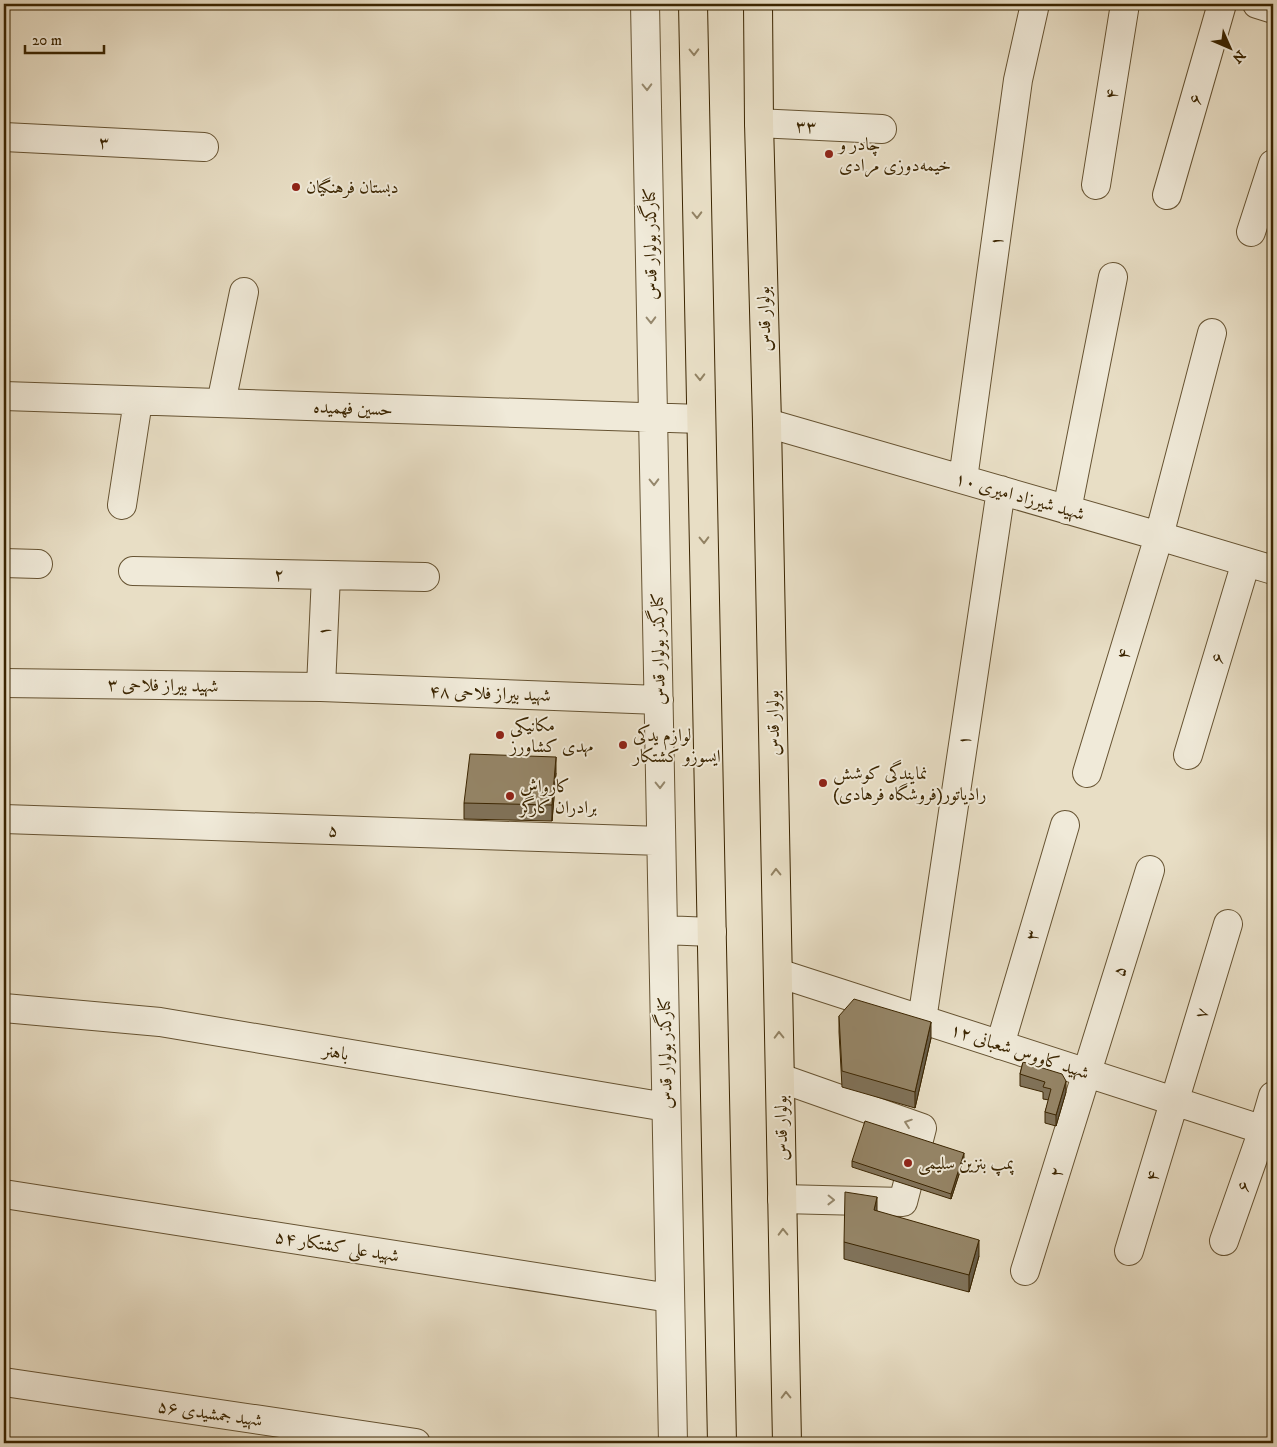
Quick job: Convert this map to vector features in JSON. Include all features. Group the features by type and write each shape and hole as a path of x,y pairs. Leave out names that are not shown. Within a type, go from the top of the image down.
{"main road":[{"path":"693,4 722,1443"},
{"name":"بولوار قدس","path":"758,4 787,1443"}],"street":[{"name":"کنارگذر بولوار قدس","path":"645,4 673,1443"},
{"name":"۱","path":"963,479 1018,80 1035,4"},
{"name":"۴","path":"1096,185 1126,4"},
{"name":"۶","path":"1167,195 1222,4"},
{"path":"1257,4 1273,9"},
{"name":"۳۳","path":"759,124 882,129"},
{"name":"۳","path":"4,137 204,147"},
{"path":"1252,232 1273,164"},
{"path":"1067,510 1113,277"},
{"path":"221,403 244,292"},
{"name":"۴","path":"1087,773 1158,536 1212,333"},
{"name":"حسین فهمیده","path":"4,396 701,419"},
{"path":"122,505 138,401"},
{"name":"شهید شیرزاد امیری ۱۰","path":"767,423 1273,570"},
{"name":"۱","path":"922,1020 1001,490"},
{"path":"4,562 38,564"},
{"name":"۶","path":"1188,756 1246,562"},
{"name":"۲","path":"132,571 425,578"},
{"name":"۱","path":"321,687 326,575"},
{"name":"شهید بیراز فلاحی ۳","path":"4,683 321,687"},
{"name":"شهید بیراز فلاحی ۴۸","path":"321,687 659,700"},
{"name":"۵","path":"4,818 661,841"},
{"name":"۳","path":"1000,1045 1065,825"},
{"name":"۵","path":"1087,1073 1150,870"},
{"name":"۷","path":"1174,1101 1228,924"},
{"path":"663,930 712,932"},
{"name":"شهید کاووس شعبانی ۱۲","path":"778,973 1268,1132"},
{"name":"باهنر","path":"4,1008 160,1022 666,1107"},
{"name":"۲","path":"1025,1271 1087,1073"},
{"path":"780,1078 922,1128 903,1202 782,1199"},
{"name":"۶","path":"1224,1241 1268,1132 1273,1096"},
{"name":"۴","path":"1129,1251 1174,1101"},
{"name":"شهید علی کشتکار ۵۴","path":"4,1194 670,1298"},
{"name":"شهید جمشیدی ۵۶","path":"4,1382 416,1443"}],"building":[{"name":"کارواش برادران کارگر","path":"470,754 556,757 552,805 464,803"},
{"path":"854,999 931,1022 915,1092 842,1071 839,1016"},
{"path":"1023,1062 1062,1074 1066,1081 1056,1115 1045,1112 1051,1089 1043,1087 1045,1082 1020,1074"},
{"name":"پمپ بنزین سلیمی","path":"865,1121 964,1153 951,1194 852,1161"},
{"path":"845,1192 877,1197 874,1210 979,1240 969,1275 844,1242"}],"place":[{"name":"چادر و خیمه‌دوزی مرادی","path":"829,154"},
{"name":"دبستان فرهنگیان","path":"296,187"},
{"name":"مکانیکی مهدی کشاورز","path":"500,735"},
{"name":"لوازم یدکی ایسوزو کشتکار","path":"623,745"},
{"name":"نمایندگی کوشش رادیاتور(فروشگاه فرهادی)","path":"823,783"},
{"name":"کارواش برادران کارگر","path":"510,796"},
{"name":"پمپ بنزین سلیمی","path":"908,1163"}]}
